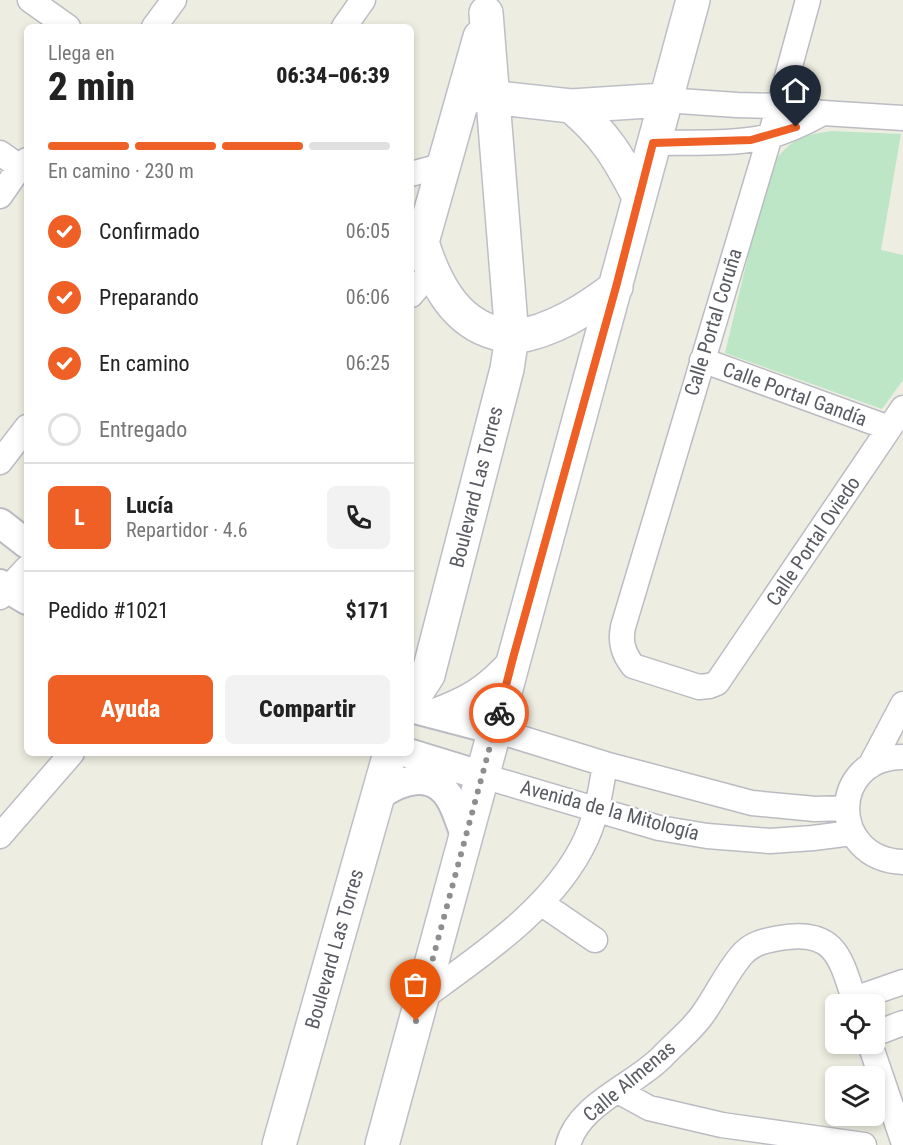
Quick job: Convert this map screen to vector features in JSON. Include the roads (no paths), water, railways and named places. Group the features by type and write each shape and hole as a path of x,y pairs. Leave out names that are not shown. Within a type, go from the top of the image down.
{"main road":[{"path":"382,1145 693,0"},
{"name":"Boulevard Las Torres","path":"417,707 428,675 507,369 512,337 479,96 488,6"},
{"path":"479,96 571,106 664,100"},
{"name":"Boulevard Las Torres","path":"479,96 444,165 419,259 451,302 466,316 482,329 512,337 547,328 581,313 616,287"},
{"path":"571,106 608,142 623,164 639,197"},
{"name":"Boulevard Las Torres","path":"282,1142 389,756"}],"street":[{"path":"30,0 64,24"},
{"path":"156,24 174,0"},
{"path":"346,24 363,0"},
{"name":"Calle Portal Coruña","path":"724,675 717,683 699,687 633,666 626,657 621,644 623,627 768,136 779,106 808,0"},
{"path":"664,100 779,106 823,113 903,118"},
{"path":"653,143 733,141 768,136 796,127 823,113"},
{"path":"0,153 24,163 0,196"},
{"path":"414,173 444,165"},
{"name":"Calle Portal Gandía","path":"702,360 889,428"},
{"name":"Calle Portal Oviedo","path":"724,675 903,408"},
{"path":"0,462 24,431"},
{"path":"0,523 24,542"},
{"path":"9,592 24,571"},
{"path":"417,707 454,704 475,694 493,680 513,658"},
{"path":"870,766 903,704"},
{"path":"417,707 605,764 752,803 815,809 846,808"},
{"name":"Avenida de la Mitología","path":"414,755 670,830 723,838 770,841 852,833"},
{"path":"0,836 69,756"},
{"path":"903,757 881,760 860,774 848,796 846,808 852,833 868,852 880,858 903,862"},
{"path":"421,999 512,932 541,903 569,868 586,840 597,809 605,764"},
{"path":"377,797 397,783 409,780 433,783 440,787 452,802 466,837"},
{"path":"541,903 595,940"},
{"name":"Calle Almenas","path":"568,1145 571,1133 584,1115 651,1068 702,1016 741,956 756,943 800,934 820,938 836,953 852,994"},
{"path":"874,994 903,982"},
{"path":"885,1030 903,1023"},
{"path":"618,1091 649,1108 719,1135 866,1145 903,1139 873,1054"}]}
